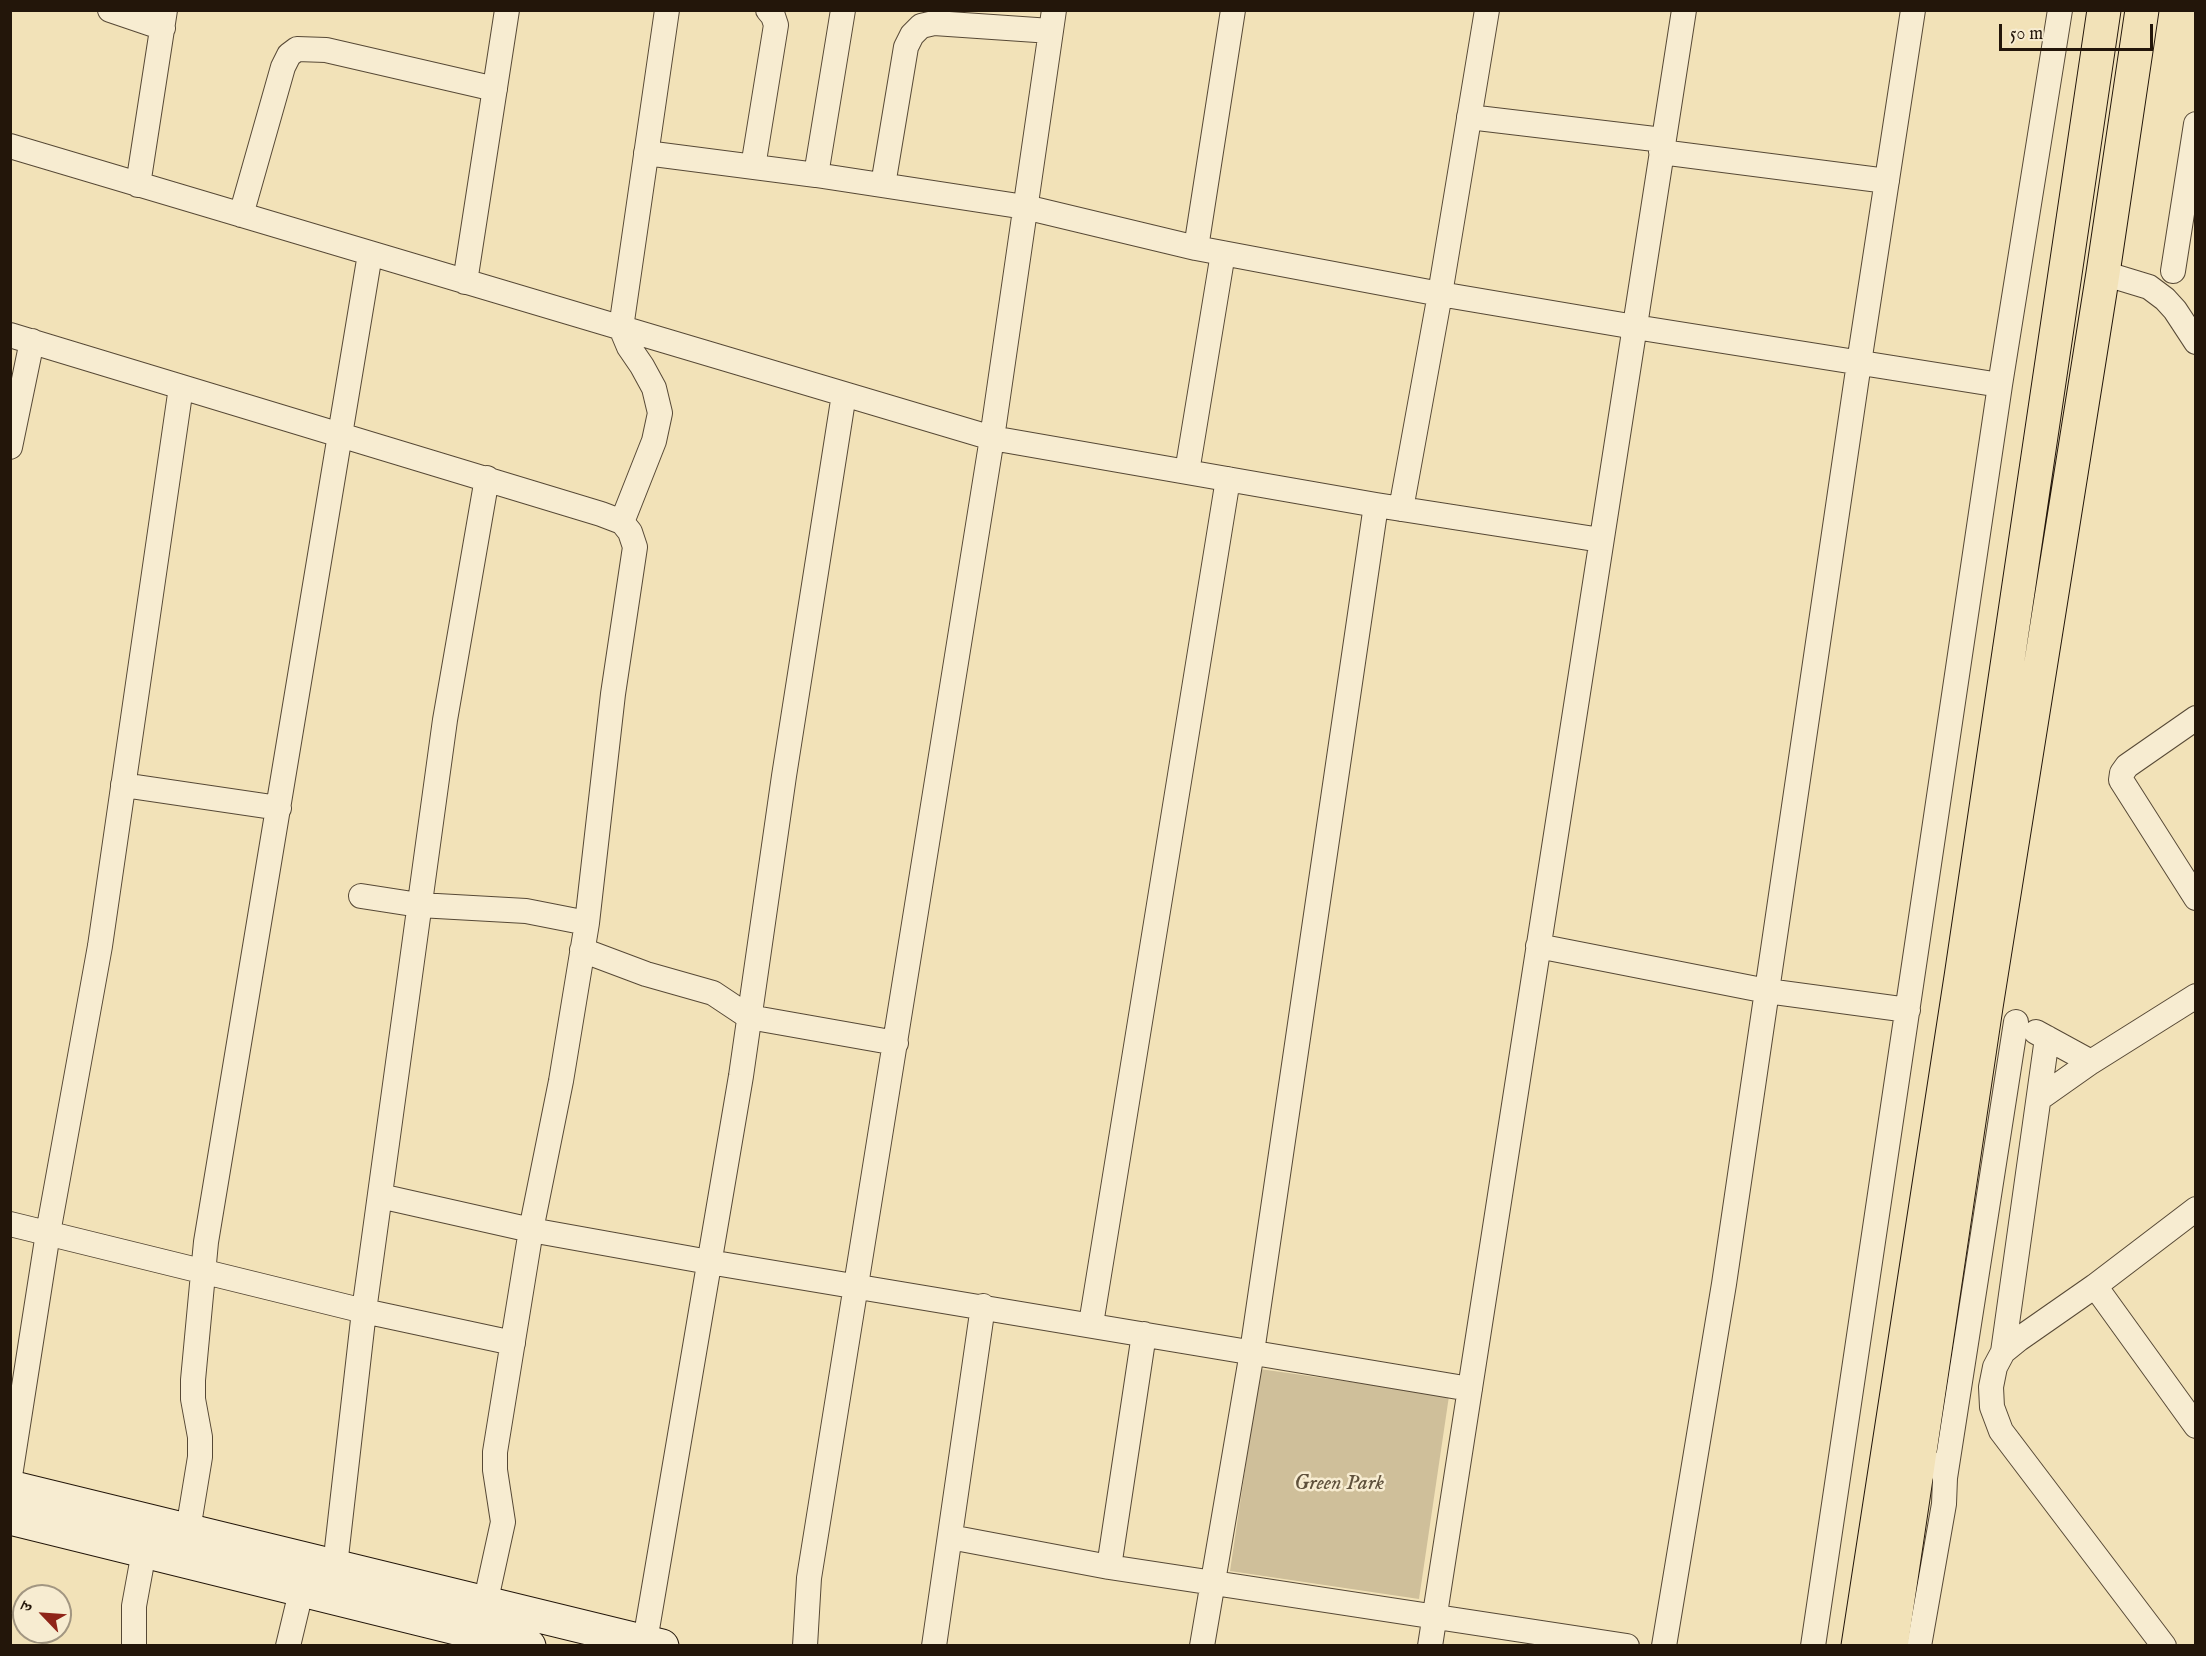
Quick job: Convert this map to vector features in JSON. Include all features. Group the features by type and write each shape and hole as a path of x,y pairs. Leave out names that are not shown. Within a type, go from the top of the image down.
{"highway":[{"path":"1858,1646 1965,953 2104,10"},
{"path":"1892,1646 1986,1006 2103,273 2142,10"}],"street":[{"path":"110,10 164,19 138,185"},
{"path":"465,282 507,10"},
{"path":"622,522 654,441 660,413 654,388 629,347 621,328 667,10"},
{"path":"753,167 776,25 768,10"},
{"path":"816,175 843,10"},
{"path":"1196,248 1233,10"},
{"path":"1401,509 1440,294 1486,10"},
{"path":"1430,1646 1684,10"},
{"path":"1664,1646 1724,1284 1913,10"},
{"path":"1813,1646 2000,385 2060,10"},
{"path":"805,1646 809,1578 992,438 1052,21 934,23 921,26 912,35 906,47 883,185"},
{"path":"241,215 283,67 289,55 297,49 326,50 495,89"},
{"path":"1469,117 1887,181"},
{"path":"2173,271 2196,124"},
{"path":"10,146 992,438 1376,505 1601,540"},
{"path":"646,153 816,175 1025,207 1196,248 1440,294 2000,385"},
{"path":"1187,472 1223,253"},
{"path":"188,1530 200,1457 200,1437 193,1399 202,1270 370,254"},
{"path":"2149,286 2196,257"},
{"path":"2103,273 2149,286 2165,298 2196,342"},
{"path":"10,447 21,338 487,478 622,522 630,532 635,547 613,694 587,923 561,1081 531,1230 495,1452 502,1522 480,1627"},
{"path":"10,1476 48,1233 100,946 181,387"},
{"path":"480,1627 653,1643 844,394"},
{"path":"288,1646 315,1572 364,1311 445,720 487,478"},
{"path":"1091,1324 1227,479"},
{"path":"1202,1646 1252,1352 1376,505"},
{"path":"2196,718 2127,766 2122,773 2121,780 2196,898"},
{"path":"123,785 279,808"},
{"path":"361,896 419,905 526,911 587,923"},
{"path":"1538,946 1767,991 1908,1010"},
{"path":"582,950 646,974 713,993 749,1017 896,1043"},
{"path":"2040,1098 2091,1062 2196,996"},
{"path":"1986,1006 2091,1062"},
{"path":"1919,1646 1939,1540 1945,1478 2016,1022"},
{"path":"2048,1038 2003,1352 1995,1367 1990,1387 1992,1407 2001,1431 2164,1646"},
{"path":"380,1196 531,1230 710,1262 1470,1389"},
{"path":"2003,1352 2095,1287 2196,1209"},
{"path":"10,1224 364,1311 513,1343"},
{"path":"2095,1287 2196,1426"},
{"path":"934,1646 982,1306"},
{"path":"1109,1567 1144,1334"},
{"path":"1924,1419 1945,1478"},
{"path":"10,1488 188,1530 480,1627 529,1646"},
{"path":"10,1518 143,1552 315,1572"},
{"path":"134,1646 134,1605 150,1521"},
{"path":"950,1538 1109,1567 1627,1646"}],"green space":[{"name":"Green Park","path":"1260,1369 1449,1396 1419,1599 1230,1571"}]}
